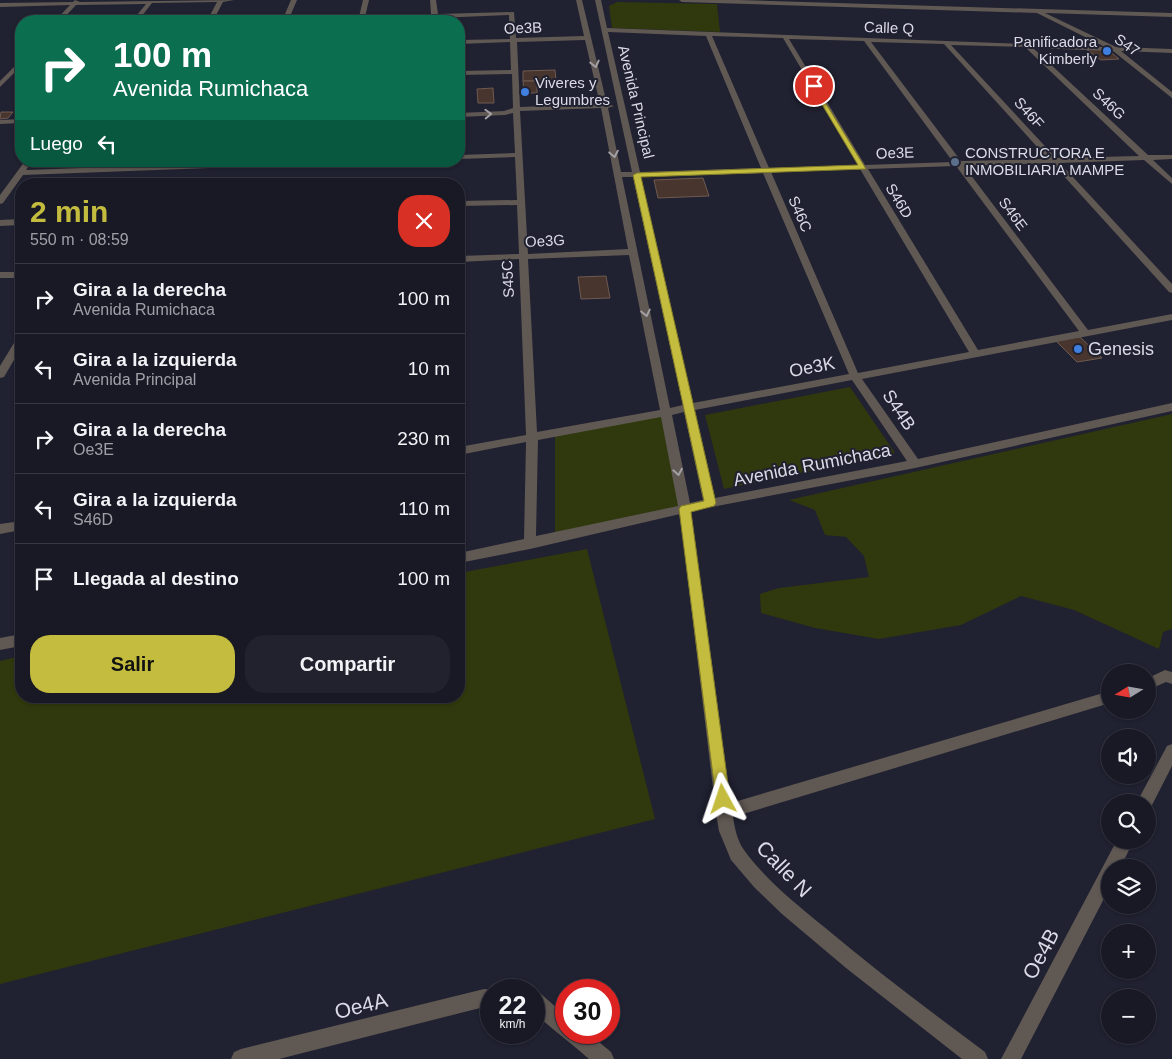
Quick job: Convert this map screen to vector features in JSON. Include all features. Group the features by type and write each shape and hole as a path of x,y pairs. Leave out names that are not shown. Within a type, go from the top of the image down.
{"street":[{"path":"213,15 221,0"},
{"path":"0,5 230,0"},
{"path":"288,15 294,0"},
{"path":"362,15 366,0"},
{"name":"S45C","path":"433,0 435,15"},
{"name":"Avenida Principal","path":"579,0 604,106 685,509"},
{"name":"Avenida Principal","path":"598,0 710,503"},
{"path":"682,0 809,2 1172,15"},
{"path":"874,0 1172,10"},
{"path":"140,15 151,1"},
{"path":"64,15 76,2"},
{"name":"S47","path":"1034,10 1115,49 1172,96"},
{"name":"S45C","path":"461,15 512,13 532,438 530,544"},
{"name":"Calle Q","path":"605,30 1172,51"},
{"name":"S46C","path":"708,34 855,377"},
{"name":"S46D","path":"786,37 975,354"},
{"name":"Oe3B","path":"465,42 588,38"},
{"name":"S46E","path":"866,40 1085,333"},
{"name":"S46F","path":"946,42 1172,290"},
{"name":"S46G","path":"1028,46 1172,182"},
{"path":"0,85 15,69"},
{"path":"465,73 514,72"},
{"path":"465,115 505,113 516,109 621,105"},
{"path":"465,107 506,106 516,109"},
{"path":"0,122 15,121"},
{"path":"0,129 15,128"},
{"path":"465,157 518,155"},
{"name":"Oe3E","path":"618,175 1172,157"},
{"path":"17,178 25,167"},
{"path":"21,173 184,167"},
{"path":"0,201 15,181"},
{"path":"465,204 521,202"},
{"path":"0,223 15,222"},
{"name":"Oe3G","path":"465,259 633,252"},
{"path":"0,276 15,275"},
{"name":"Oe3K","path":"465,450 1172,317"},
{"path":"0,375 15,350"},
{"name":"S44B","path":"855,377 915,464"},
{"name":"Avenida Rumichaca","path":"465,557 710,503 915,464 1172,407"},
{"name":"Calle N","path":"685,509 724,813 727,831 738,854 767,888 852,962 978,1059"},
{"path":"0,529 15,527"},
{"path":"0,644 15,641"},
{"path":"1156,680 1164,676 1172,678"},
{"path":"724,813 798,788 956,744 1101,700"},
{"path":"1149,794 1172,751"},
{"name":"Oe4B","path":"1011,1059 1101,888"},
{"name":"Oe4A","path":"242,1059 480,1001"},
{"path":"545,1010 555,1019"},
{"path":"586,1044 604,1059"}],"green space":[{"path":"617,2 717,4 720,32 612,28 609,6"},
{"path":"850,387 895,453 724,489 705,415"},
{"path":"667,412 685,509 555,538 555,433"},
{"path":"1172,414 1172,629 1163,632 1159,649 1074,610 1021,596 961,625 879,639 815,628 761,613 760,594 779,588 869,577 864,556 846,537 825,535 815,510 789,500"},
{"path":"587,549 655,819 0,984 0,661 15,657 15,703 465,703 465,572"}],"building":[{"path":"1086,49 1107,49 1119,59 1101,60"},
{"path":"555,70 556,81 523,81 523,71"},
{"path":"523,81 537,81 537,93 524,93"},
{"path":"493,88 494,103 478,103 477,89"},
{"path":"1,112 13,112 8,118 0,119"},
{"path":"703,178 709,196 658,198 654,180"},
{"path":"606,276 610,298 581,299 578,277"},
{"name":"Genesis","path":"1080,337 1102,358 1077,362 1055,340"}],"place":[{"name":"Panificadora Kimberly","path":"1107,51"},
{"name":"Viveres y Legumbres","path":"525,92"},
{"name":"CONSTRUCTORA E INMOBILIARIA MAMPE","path":"955,162"},
{"name":"Genesis","path":"1078,349"}],"route":[{"path":"723,799 685,509 710,503 637,175 863,168 814,86"}]}
